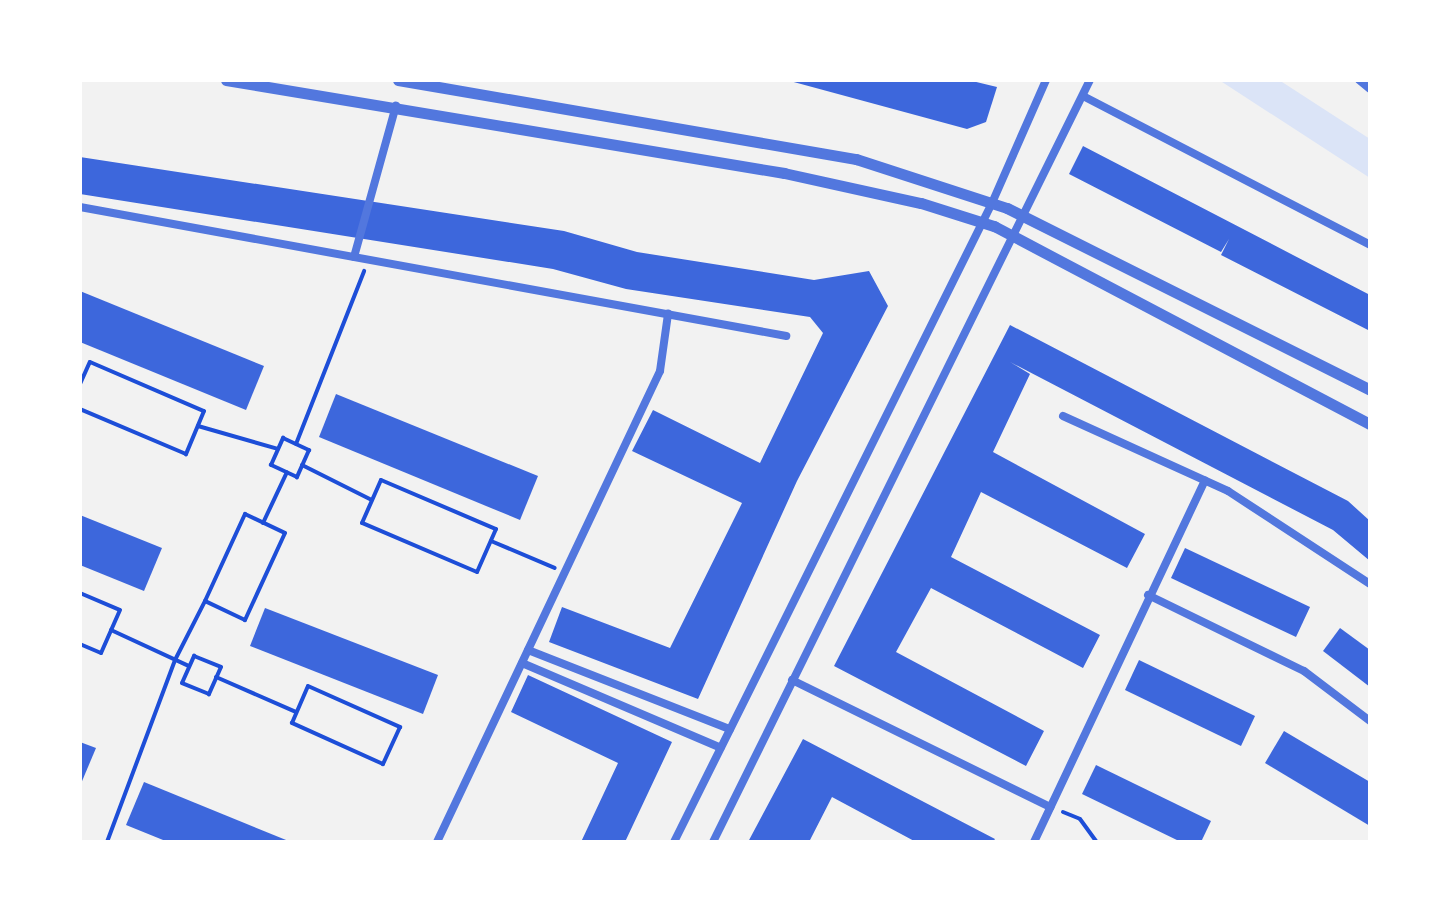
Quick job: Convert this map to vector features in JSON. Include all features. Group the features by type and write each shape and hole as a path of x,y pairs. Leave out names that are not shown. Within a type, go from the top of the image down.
{"street":[{"path":"226,80 784,173 921,203 1013,237 1370,424"},
{"path":"398,80 856,159 1024,216 1370,390"},
{"path":"674,842 992,203 1046,80"},
{"path":"713,842 1090,80"},
{"path":"1359,80 1370,89"},
{"path":"1083,96 1370,245"},
{"path":"354,257 396,106"},
{"path":"80,207 786,336"},
{"path":"437,842 660,371 668,314"},
{"path":"1063,416 1205,480 1370,584"},
{"path":"1034,842 1148,595 1205,480"},
{"path":"1148,595 1304,671 1370,721"},
{"path":"528,650 730,729"},
{"path":"522,663 721,748"},
{"path":"792,680 1050,807"}],"path":[{"path":"296,444 368,260"},
{"path":"80,384 90,362 204,411 186,454 80,409"},
{"path":"198,426 278,449"},
{"path":"283,438 309,450 297,477 271,465 278,449 283,438"},
{"path":"302,465 372,500"},
{"path":"263,523 287,472"},
{"path":"381,480 496,529 491,541 477,572 362,523 381,480"},
{"path":"107,842 175,660 245,514 285,533 245,620 205,601"},
{"path":"491,541 564,573"},
{"path":"80,593 120,610 101,653 80,644"},
{"path":"111,630 189,667"},
{"path":"194,656 221,667 216,677 209,694 182,683 194,656"},
{"path":"216,677 296,712"},
{"path":"308,686 400,727 383,764 292,723 296,712 308,686"},
{"path":"1050,807 1080,819 1097,842"}],"shaded area":[{"path":"1219,80 1279,80 1370,139 1370,178"}],"building":[{"path":"968,80 997,87 986,122 967,129 790,81"},
{"path":"1083,146 1370,295 1370,331 1221,255 1229,239 1221,252 1069,174"},
{"path":"80,157 564,231 637,252 814,280 869,271 888,306 797,481 698,699 549,642 562,607 670,648 742,503 632,451 653,410 760,463 823,333 810,317 626,289 553,269 80,194"},
{"path":"80,291 264,366 246,410 80,342"},
{"path":"1010,325 1348,501 1370,521 1370,561 1333,530 1010,362 1030,374 993,452 1145,534 1127,568 981,492 951,557 1100,635 1083,668 931,588 896,652 1044,731 1026,766 834,666"},
{"path":"336,394 538,476 520,520 319,437"},
{"path":"80,515 162,548 144,591 80,565"},
{"path":"1185,548 1310,607 1296,637 1171,578"},
{"path":"265,608 438,675 423,714 250,646"},
{"path":"1340,628 1370,650 1370,687 1323,651"},
{"path":"1139,660 1255,716 1241,746 1125,690"},
{"path":"528,675 672,742 625,842 581,842 618,763 511,712"},
{"path":"1284,731 1370,782 1370,826 1265,763"},
{"path":"803,739 995,839 993,842 916,842 832,797 809,842 748,842"},
{"path":"80,742 96,748 80,786"},
{"path":"1096,765 1211,821 1201,842 1181,842 1082,794"},
{"path":"144,782 291,842 168,842 126,825"}]}
